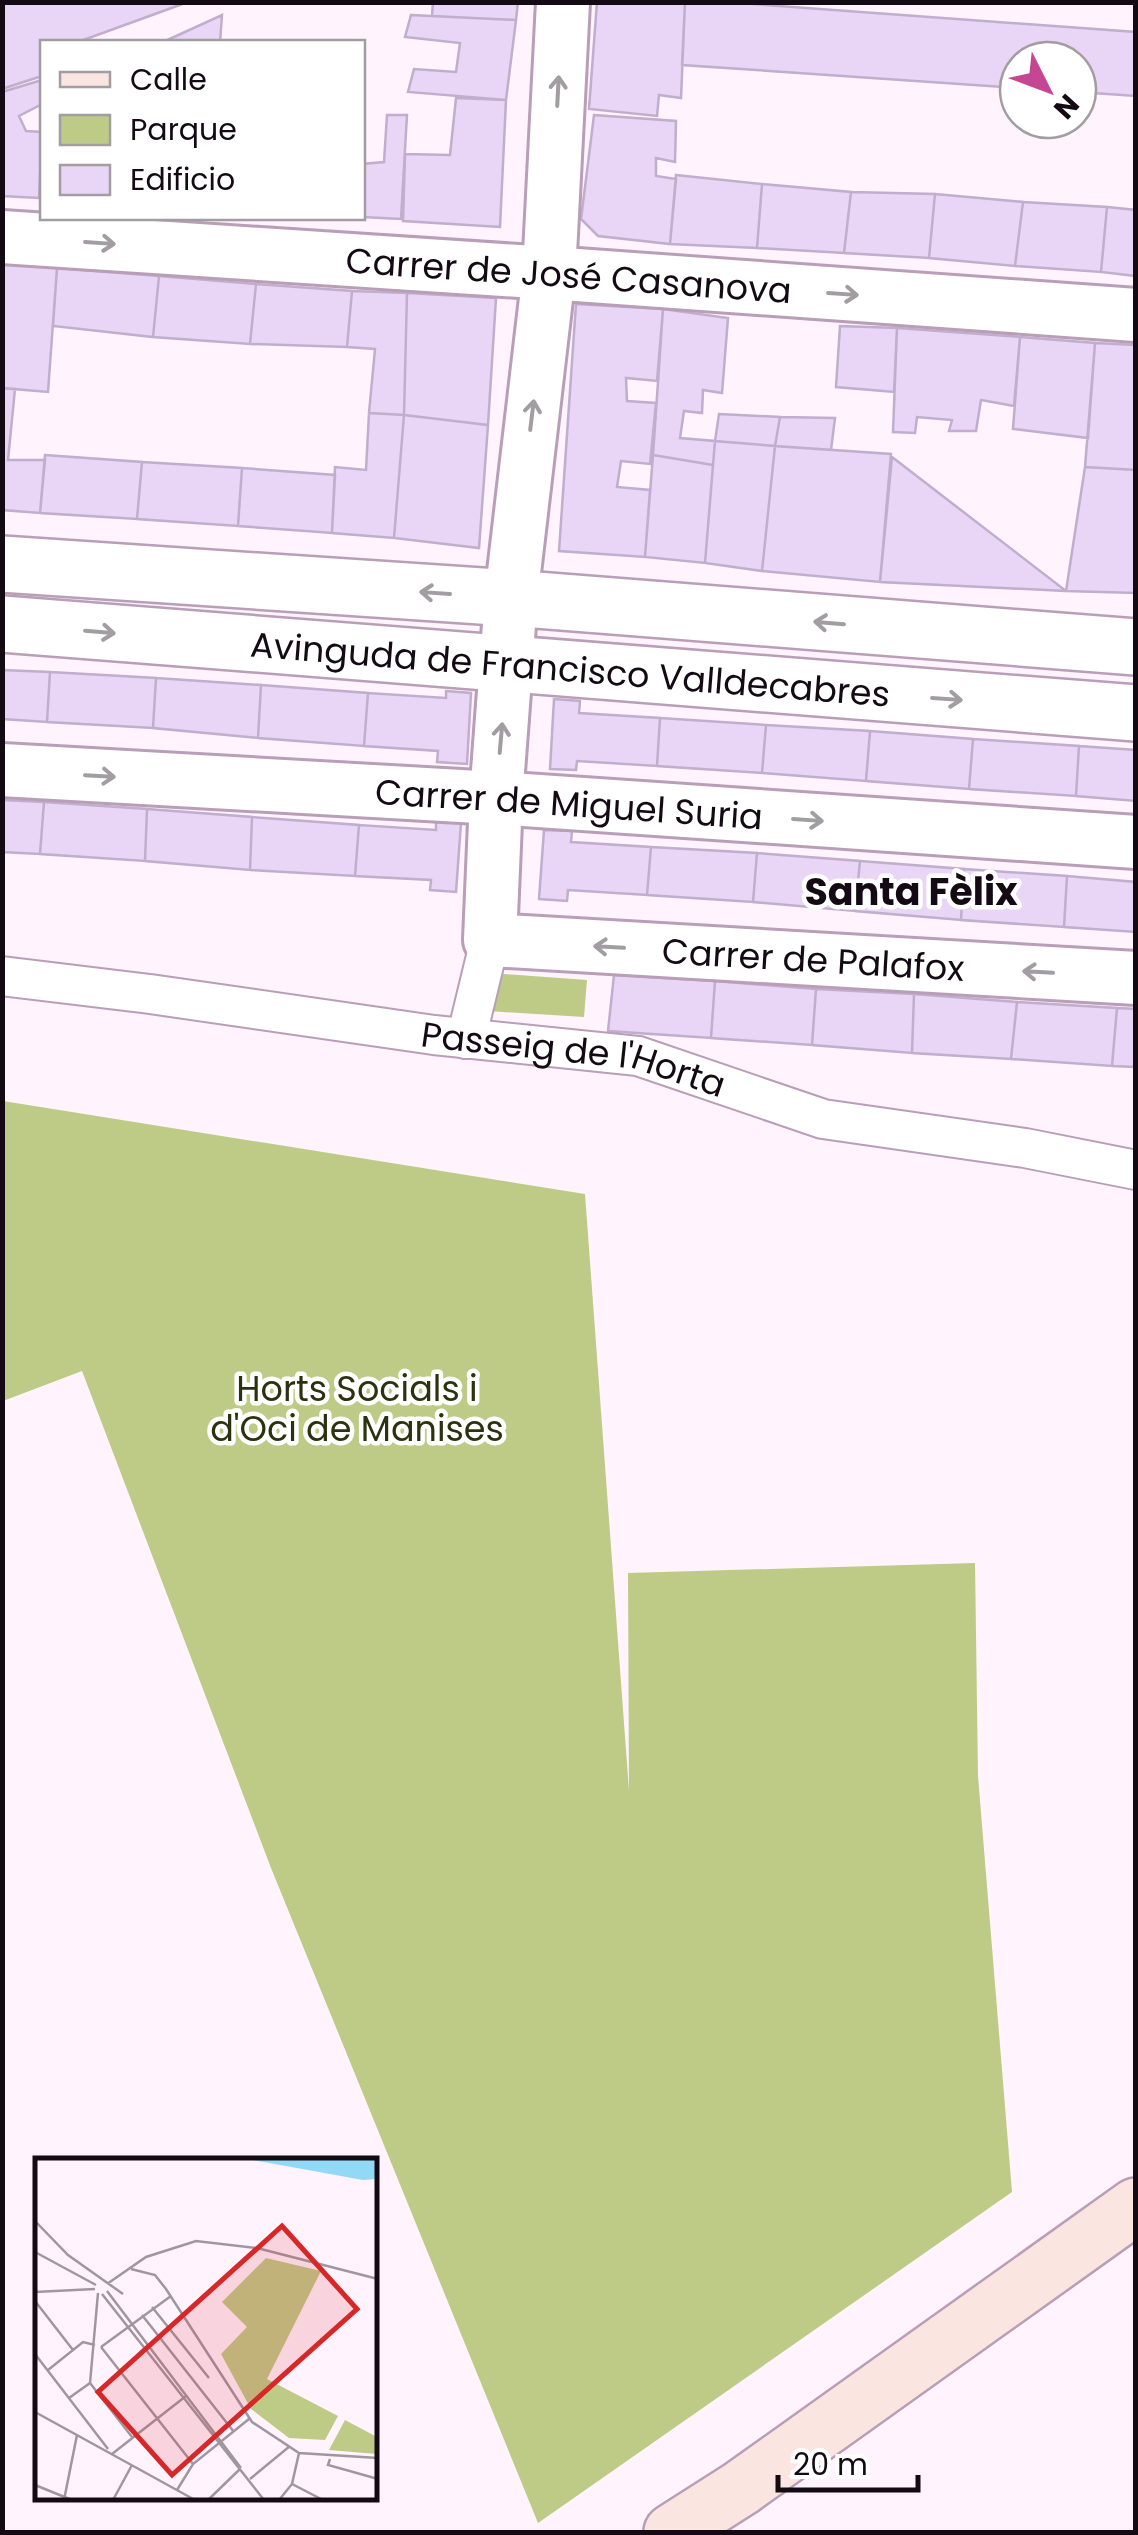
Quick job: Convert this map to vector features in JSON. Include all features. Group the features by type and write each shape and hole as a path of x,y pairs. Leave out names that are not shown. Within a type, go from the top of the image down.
{"main road":[{"path":"672,2532 756,2477 1136,2206"}],"street":[{"path":"466,1039 490,940 511,598 549,272 563,2"},
{"name":"Carrer de José Casanova","path":"2,237 549,272 1136,316"},
{"name":"Avinguda de Francisco Valldecabres","path":"2,564 511,598 1136,647"},
{"name":"Avinguda de Francisco Valldecabres","path":"2,624 1136,713"},
{"name":"Carrer de Miguel Suria","path":"2,770 496,798 1136,842"},
{"name":"Carrer de Palafox","path":"490,940 1136,978"},
{"name":"Passeig de l'Horta","path":"2,976 466,1039 638,1056 823,1119 1025,1148 1136,1170"}],"green space":[{"path":"491,973 587,980 584,1017 488,1011"},
{"name":"Horts Socials i d'Oci de Manises","path":"3,1101 585,1194 629,1791 628,1573 975,1563 978,1776 1012,2192 538,2523 271,1868 82,1371 3,1401"}],"building":[{"path":"2,2 188,2 84,40 40,40 40,77 2,89"},
{"path":"433,2 518,2 516,20 432,16"},
{"path":"597,2 685,2 681,98 659,95 657,116 589,109"},
{"path":"685,2 1136,32 1136,96 1098,93 1098,40 998,40 998,87 682,65"},
{"path":"222,15 220,40 167,40"},
{"path":"411,15 516,20 506,100 408,92 414,69 456,72 460,43 405,37"},
{"path":"40,81 40,105 19,116 26,131 40,132 39,198 2,196 2,92"},
{"path":"456,98 506,100 500,227 403,221 405,154 450,155"},
{"path":"387,115 407,115 401,219 365,217 365,164 384,162"},
{"path":"594,115 676,121 675,162 656,158 656,176 676,179 670,244 598,236 581,219"},
{"path":"676,175 762,184 757,248 670,244"},
{"path":"762,184 851,192 844,253 757,248"},
{"path":"851,192 935,194 929,258 844,253"},
{"path":"935,194 1023,202 1015,266 929,258"},
{"path":"1023,202 1107,207 1101,272 1015,266"},
{"path":"1107,207 1136,210 1136,276 1101,272"},
{"path":"2,263 57,268 48,392 2,388"},
{"path":"57,268 159,276 153,337 53,326"},
{"path":"159,276 256,284 250,344 153,337"},
{"path":"256,284 352,291 347,347 250,344"},
{"path":"352,291 407,293 404,415 369,413 375,349 347,347"},
{"path":"407,293 496,298 488,425 404,415"},
{"path":"576,304 663,309 657,381 626,378 627,401 656,403 650,464 621,461 617,487 650,490 645,557 559,551"},
{"path":"663,309 728,318 722,393 703,390 702,413 684,411 680,438 715,441 713,465 653,455"},
{"path":"840,326 897,328 894,392 836,387"},
{"path":"897,328 1020,337 1014,406 981,400 976,431 949,431 952,420 917,417 915,433 893,432"},
{"path":"1020,337 1095,343 1088,438 1013,429"},
{"path":"1095,343 1136,345 1136,470 1085,467"},
{"path":"2,388 15,389 8,460 45,460 40,513 2,510"},
{"path":"369,413 404,415 394,538 332,533 335,467 366,470"},
{"path":"719,414 780,417 775,446 715,441"},
{"path":"404,415 488,425 479,548 394,538"},
{"path":"780,417 835,418 831,450 775,446"},
{"path":"715,441 775,446 762,571 705,563"},
{"path":"775,446 891,454 880,582 762,571"},
{"path":"45,455 142,462 137,519 40,513"},
{"path":"653,455 713,465 705,563 645,557"},
{"path":"892,457 1066,591 880,582"},
{"path":"142,462 242,468 238,526 137,519"},
{"path":"1085,467 1136,470 1136,593 1066,591"},
{"path":"242,468 335,475 332,533 238,526"},
{"path":"2,670 50,672 47,722 2,719"},
{"path":"50,672 156,678 153,728 47,722"},
{"path":"156,678 261,685 258,738 153,728"},
{"path":"261,685 368,693 364,746 258,738"},
{"path":"446,691 471,693 467,764 437,762 438,751 364,746 368,693 446,698"},
{"path":"554,699 580,701 579,713 660,718 657,766 577,761 576,770 550,769"},
{"path":"660,718 766,725 762,773 657,766"},
{"path":"766,725 870,731 866,781 762,773"},
{"path":"870,731 973,739 969,789 866,781"},
{"path":"973,739 1079,746 1076,796 969,789"},
{"path":"1079,746 1136,750 1136,801 1076,796"},
{"path":"2,800 44,802 40,854 2,852"},
{"path":"44,802 147,809 145,861 40,854"},
{"path":"147,809 252,817 250,870 145,861"},
{"path":"252,817 359,825 355,876 250,870"},
{"path":"436,821 461,823 456,892 430,890 431,880 355,876 359,825 436,830"},
{"path":"544,830 572,831 571,842 651,847 647,895 568,890 567,901 539,899"},
{"path":"651,847 757,853 753,902 647,895"},
{"path":"757,853 860,861 855,911 753,902"},
{"path":"860,861 964,869 961,920 855,911"},
{"path":"964,869 1067,876 1064,927 961,920"},
{"path":"1067,876 1136,882 1136,932 1064,927"},
{"path":"614,975 715,981 711,1038 608,1031"},
{"path":"715,981 816,989 812,1045 711,1038"},
{"path":"816,989 914,994 912,1053 812,1045"},
{"path":"914,994 1017,1002 1011,1059 912,1053"},
{"path":"1017,1002 1117,1008 1112,1066 1011,1059"},
{"path":"1117,1008 1136,1009 1136,1067 1112,1066"}],"district":[{"name":"Santa Fèlix","path":"911,891"}]}
